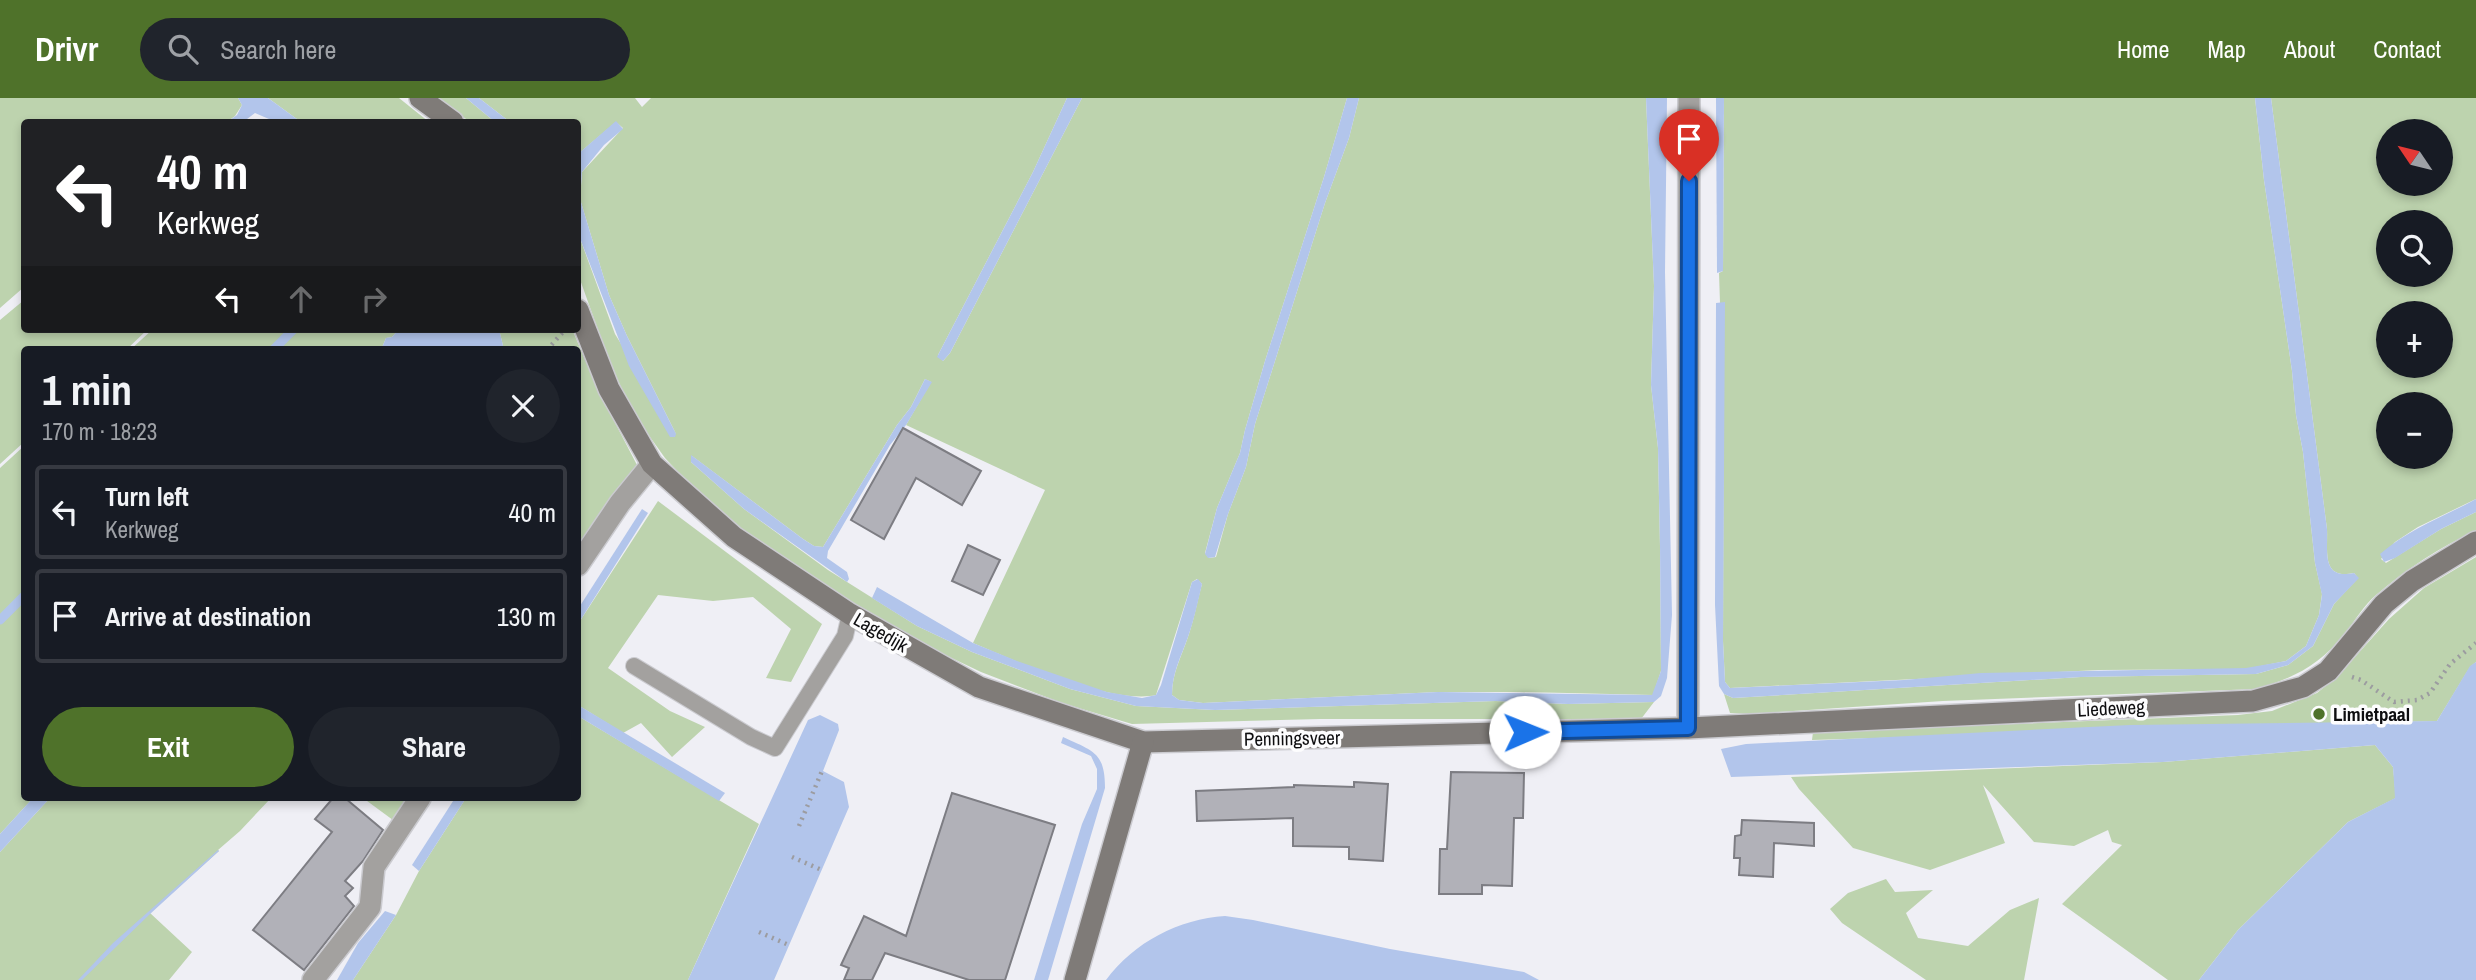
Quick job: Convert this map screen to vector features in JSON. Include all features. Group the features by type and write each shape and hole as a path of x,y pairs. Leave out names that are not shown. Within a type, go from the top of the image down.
{"street":[{"path":"420,98 449,119"},
{"path":"1688,728 1689,98"},
{"name":"Lagedijk","path":"581,318 608,389 652,464 734,537 850,614 979,687 1143,741"},
{"path":"581,561 620,503 652,464"},
{"name":"Liedeweg","path":"1688,728 2253,701 2303,687 2328,671 2384,604 2412,581 2476,542"},
{"name":"Penningsveer","path":"1143,741 1688,728"},
{"path":"1075,980 1143,741"},
{"path":"313,980 370,907 374,867 418,801"}],"lane":[{"path":"634,666 751,737 775,748 845,636 850,614"}],"path":[{"path":"551,346 562,333"},
{"path":"2328,671 2361,680 2394,702 2417,700 2430,693 2450,664 2476,643"},
{"path":"799,826 822,771"},
{"path":"792,857 824,871"},
{"path":"759,932 791,946"}],"green space":[{"path":"0,98 238,98 242,105 231,119 21,119 21,290 0,308"},
{"path":"268,98 399,98 425,119 297,119"},
{"path":"438,98 466,98 491,119 466,119"},
{"path":"479,98 635,98 642,107 651,98 1067,98 1033,172 938,355 943,361 950,353 1082,98 1347,98 1265,361 1240,453 1217,508 1205,553 1209,558 1216,557 1228,514 1246,467 1255,424 1325,203 1349,138 1359,98 1646,98 1654,286 1651,385 1658,448 1660,546 1661,671 1653,695 1438,692 1203,703 1179,700 1172,695 1172,687 1202,584 1197,579 1192,582 1156,695 1115,694 1090,688 973,643 1045,490 906,425 931,382 925,379 911,407 897,425 823,547 814,546 803,539 692,456 691,462 744,509 828,570 917,626 972,652 1070,689 1136,706 1215,710 1495,701 1568,704 1654,702 1641,719 1320,719 1132,724 1062,703 981,672 914,640 840,597 753,540 700,495 665,458 635,416 611,366 581,282 581,241 615,334 676,434 609,295 581,202 582,172 623,128 616,122 581,151 581,119 506,119"},
{"path":"1724,98 2255,98 2303,452 2315,563 2322,594 2319,615 2306,646 2286,661 2246,669 2099,670 1730,688 1725,682 1723,641 1724,303 1720,303 1719,273 1723,271"},
{"path":"2271,98 2476,98 2476,499 2418,527 2395,542 2381,559 2386,563 2441,529 2476,512 2476,531 2437,551 2387,586 2364,608 2336,644 2316,662 2294,675 2256,689 1943,701 1749,714 1730,713 1724,694 1733,698 2081,677 2256,674 2288,665 2313,646 2334,604 2358,578 2354,573 2336,572 2331,568 2327,555 2327,529"},
{"path":"21,302 21,333 144,333 130,346 21,346 21,445 0,464 0,320"},
{"path":"149,333 396,333 386,338 383,346 134,346"},
{"path":"500,333 574,333 579,346 503,346"},
{"path":"581,350 598,390 637,465 636,472 581,551"},
{"path":"21,449 21,801 30,801 0,834 0,468"},
{"path":"658,501 822,624 791,682 766,678 791,629 753,597 713,601 658,595 608,668 670,711 705,727 672,757 641,723 623,733 581,707 581,619"},
{"path":"2476,557 2476,662 2470,667 2437,721 1812,740 1813,732 2238,715 2272,711 2317,693 2338,676 2389,619 2424,588"},
{"path":"581,718 759,824 688,980 353,980 396,915 419,871 464,801 581,801"},
{"path":"2375,745 2393,767 2396,798 2348,822 2238,930 2199,980 2168,980 2062,904 2122,845 2112,842 2108,830 2074,846 2034,842 1983,785 2005,843 1930,870 1853,848 1791,777 2163,762"},
{"path":"47,801 268,801 219,851 150,913 192,952 169,980 0,980 0,852"},
{"path":"367,801 411,801 397,823"},
{"path":"1886,879 1895,892 1933,890 1906,913 1918,938 1968,946 2010,910 2039,898 2024,980 1926,980 1842,923 1830,909 1848,893"}],"water":[{"path":"238,98 268,98 297,119 269,119 255,113 247,119 231,119 237,115 242,105"},
{"path":"466,98 479,98 506,119 491,119"},
{"path":"1067,98 1082,98 950,353 943,361 937,357 1033,172"},
{"path":"1347,98 1359,98 1349,138 1325,203 1255,424 1246,467 1215,557 1208,558 1205,554 1217,508 1240,453 1265,361"},
{"path":"1646,98 1667,98 1665,272 1672,615 1667,678 1661,696 1654,702 1568,704 1495,701 1215,710 1136,706 1070,689 972,652 917,626 872,598 877,587 973,643 1107,692 1142,698 1156,695 1161,685 1192,582 1198,579 1202,584 1174,679 1172,695 1179,700 1203,703 1438,692 1652,695 1661,671 1660,546 1658,448 1651,385 1654,286"},
{"path":"1716,98 1724,98 1723,271 1717,273"},
{"path":"2255,98 2271,98 2327,529 2328,562 2336,572 2354,573 2359,578 2334,604 2313,646 2288,665 2256,674 2081,677 1733,698 1724,694 1719,686 1715,605 1716,303 1725,302 1723,641 1725,682 1730,688 1904,680 1981,673 2246,668 2286,661 2306,646 2319,615 2322,595 2315,563 2303,452"},
{"path":"616,121 623,129 604,145 582,172 581,186 581,151"},
{"path":"581,202 609,295 676,434 675,437 670,437 629,366 581,241"},
{"path":"396,333 500,333 503,346 383,346 386,338"},
{"path":"925,379 932,382 906,425 890,445 828,551 827,558 847,572 847,582 744,509 691,462 691,455 803,539 814,546 823,547 897,425 911,407"},
{"path":"2476,499 2476,512 2384,562 2380,554 2391,545 2414,530"},
{"path":"642,509 648,513 581,619 581,604"},
{"path":"2476,662 2476,980 2199,980 2238,930 2348,822 2395,798 2393,767 2375,745 2163,762 1731,777 1721,749 1746,744 2130,725 2437,721 2470,666"},
{"path":"581,707 725,793 719,801 581,718"},
{"path":"820,715 838,724 839,730 823,771 844,782 849,807 774,980 688,980 808,720"},
{"path":"1063,737 1089,750 1100,760 1105,788 1048,980 1034,980 1082,824 1097,789 1097,769 1091,756 1061,743"},
{"path":"30,801 47,801 0,852 0,834"},
{"path":"453,801 464,801 419,871 412,865"},
{"path":"218,850 82,980 78,980 113,943"},
{"path":"385,911 396,915 353,980 337,980 358,943"},
{"path":"1225,916 1524,972 1539,980 1106,980 1130,954 1159,935 1191,922"}],"building":[{"path":"903,428 981,471 962,505 916,478 884,539 851,520"},
{"path":"968,545 1000,560 983,595 952,581"},
{"path":"1451,772 1524,773 1523,818 1514,818 1512,886 1482,885 1482,894 1439,894 1440,849 1447,849"},
{"path":"1354,782 1388,784 1383,861 1349,859 1349,847 1293,846 1293,818 1197,821 1196,791 1294,785 1354,787"},
{"path":"952,793 1055,825 1005,980 969,980 885,953 872,980 844,980 849,968 841,965 864,916 906,936"},
{"path":"330,801 349,801 383,830 363,861 345,881 353,888 345,896 354,906 304,970 253,930 332,832 315,819"},
{"path":"1742,820 1814,823 1814,846 1774,843 1773,877 1739,875 1740,858 1734,858 1735,836 1741,835"}],"waterway":[{"path":"277,346 290,333"},
{"path":"0,620 21,599"}],"place":[{"name":"Limietpaal","path":"2319,714"}],"route":[{"path":"1525,732 1688,728 1689,181"}]}
